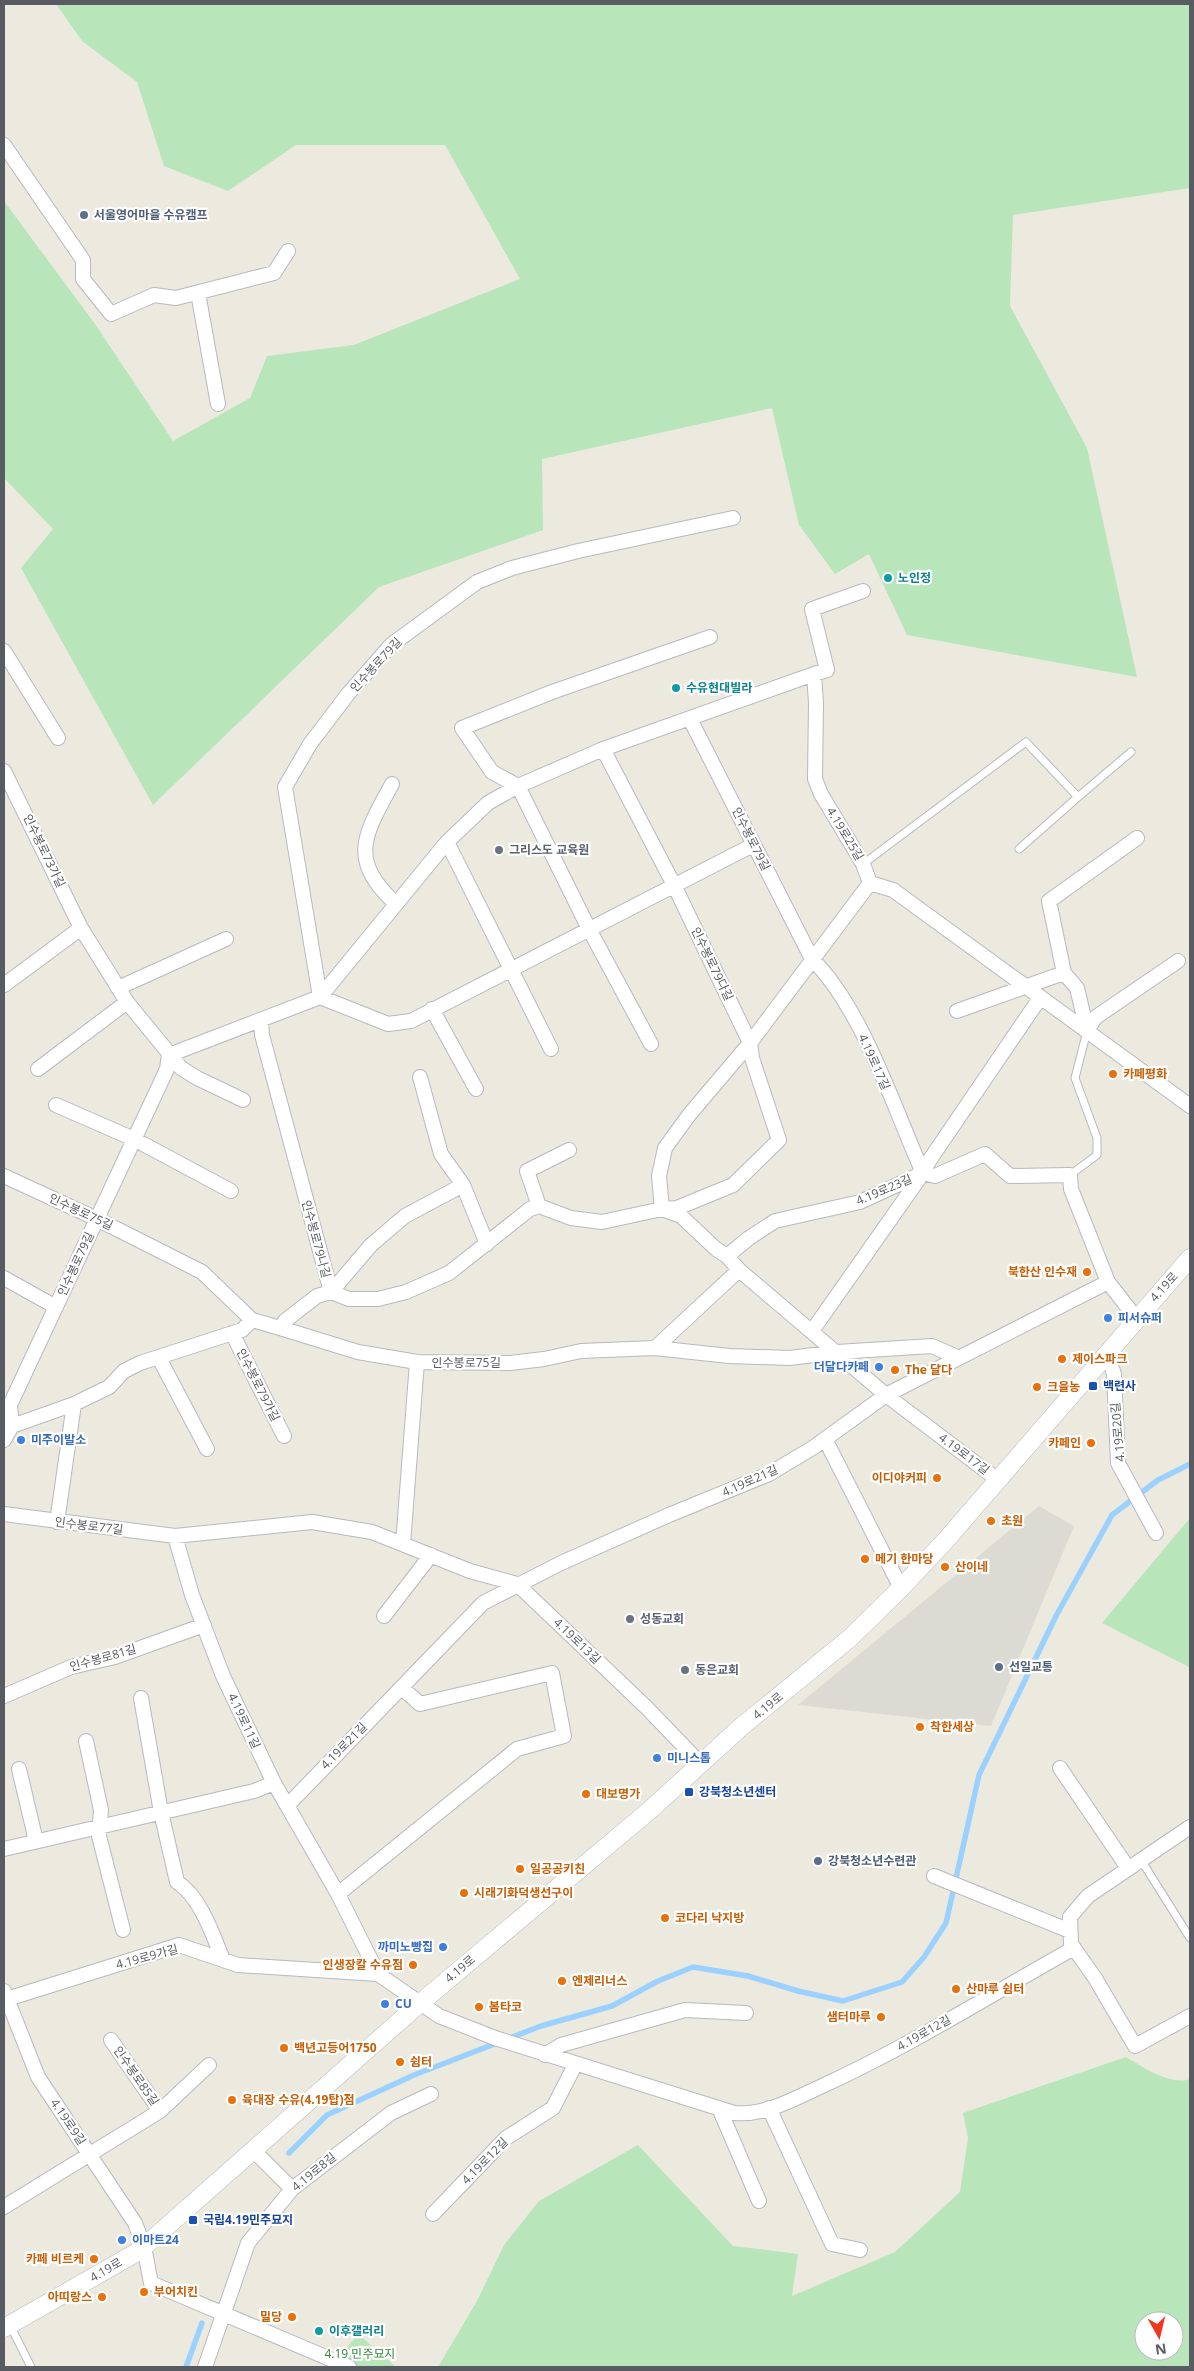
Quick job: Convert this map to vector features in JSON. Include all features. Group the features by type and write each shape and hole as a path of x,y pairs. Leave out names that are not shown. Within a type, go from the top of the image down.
{"street":[{"path":"4,146 83,260 83,279 111,314 154,295 176,298 274,273 288,251"},
{"path":"198,293 218,404"},
{"name":"인수봉로79길","path":"320,997 284,787 310,744 362,677 391,645 477,582 512,568 578,551 733,518"},
{"path":"243,1100 197,1078 181,1068 169,1055 320,997 447,842 488,803 518,786 603,749 827,670 812,609 863,591"},
{"path":"651,1044 589,929 518,786 492,772 462,728 552,692 710,637"},
{"path":"4,651 58,738"},
{"name":"4.19로25길","path":"814,674 816,703 815,779 821,794 863,864 870,883"},
{"name":"인수봉로79길","path":"690,719 812,959"},
{"path":"603,749 674,885"},
{"name":"인수봉로73가길","path":"4,774 81,928 127,1002 169,1055"},
{"path":"392,784 367,830 365,860 378,887 396,904"},
{"path":"1087,1030 1077,988 1064,973 1050,901 1137,838"},
{"path":"447,842 513,970 551,1049"},
{"path":"320,997 388,1024 411,1021 753,845"},
{"path":"662,1208 659,1176 664,1148 688,1115 750,1044 870,883 893,890 1190,1106"},
{"name":"인수봉로79다길","path":"674,885 750,1044"},
{"path":"4,985 81,928"},
{"path":"118,988 226,939"},
{"name":"4.19로17길","path":"812,959 824,971 865,1040 923,1173"},
{"path":"1087,1030 1096,1017 1178,962"},
{"path":"957,1011 1064,973"},
{"path":"812,1331 923,1173 929,1161 1040,998"},
{"path":"38,1069 127,1002"},
{"path":"432,1010 476,1089"},
{"name":"인수봉로79나길","path":"261,1020 262,1036 330,1292"},
{"path":"252,1320 280,1328 286,1320 317,1296 330,1292 349,1299 378,1299 406,1292 450,1273 530,1209 539,1206 571,1218 602,1222 662,1208 677,1208 733,1184 779,1140 752,1058 750,1044"},
{"name":"인수봉로79길","path":"12,1426 10,1405 167,1069 169,1055"},
{"path":"420,1077 441,1154 463,1185 487,1244"},
{"path":"56,1105 134,1139 231,1191"},
{"path":"539,1206 527,1171 569,1150"},
{"name":"4.19로23길","path":"727,1256 749,1238 776,1221 860,1202 923,1173 935,1176 985,1154 1010,1176 1070,1175"},
{"path":"1070,1175 1071,1189 1108,1282 1136,1318"},
{"name":"인수봉로75길","path":"4,1176 97,1219 202,1272 252,1320"},
{"name":"인수봉로79나길","path":"330,1292 371,1245 405,1216 463,1185"},
{"name":"4.19로17길","path":"662,1208 681,1216 716,1249 727,1256 739,1270 886,1394 998,1480"},
{"name":"4.19로","path":"7,2326 144,2247 419,2004 650,1810 700,1763 850,1638 901,1588 998,1480 1136,1318 1190,1258"},
{"path":"654,1348 739,1270"},
{"name":"인수봉로79길","path":"4,1278 56,1307"},
{"name":"4.19로21길","path":"288,1805 482,1603 517,1584 669,1515 770,1474 825,1439 886,1394 1108,1282"},
{"name":"인수봉로79가길","path":"12,1426 74,1404 109,1387 124,1371 242,1330 252,1320"},
{"name":"인수봉로75길","path":"280,1328 358,1352 417,1362 510,1363 581,1352 654,1348 729,1356 790,1358 836,1352"},
{"name":"인수봉로79가길","path":"232,1333 284,1436"},
{"path":"836,1352 932,1346 957,1357"},
{"name":"4.19로20길","path":"1106,1354 1114,1374 1118,1463 1156,1534"},
{"path":"159,1358 207,1449"},
{"path":"402,1544 417,1362"},
{"path":"57,1522 74,1404"},
{"path":"4,1440 12,1426"},
{"path":"825,1439 901,1588"},
{"name":"인수봉로77길","path":"4,1514 176,1536"},
{"name":"4.19로13길","path":"176,1536 312,1522 372,1532 470,1571 517,1584 646,1707 700,1763"},
{"name":"4.19로11길","path":"176,1536 182,1564 223,1676 274,1783 338,1894 378,1974 419,2004"},
{"path":"384,1616 431,1555"},
{"name":"인수봉로81길","path":"4,1696 70,1667 115,1657 204,1624"},
{"path":"338,1894 517,1750 564,1736 552,1672 420,1704 402,1688"},
{"path":"141,1698 177,1882 187,1888 210,1926 223,1960"},
{"path":"86,1741 101,1810 99,1836 123,1930"},
{"path":"1060,1768 1128,1868"},
{"path":"19,1769 36,1841"},
{"path":"4,1849 254,1791 274,1783"},
{"path":"1190,1827 1088,1896 1070,1917 1071,1944 1095,1978 1135,2046 1190,2016"},
{"path":"934,1876 1070,1931"},
{"name":"4.19로9가길","path":"5,1995 178,1945 238,1965 378,1974"},
{"name":"4.19로12길","path":"419,2004 439,2016 545,2055 648,2085 734,2113 749,2114 786,2102 844,2076 909,2042 1074,1948"},
{"name":"4.19로9길","path":"5,1995 38,2077 136,2223 144,2247"},
{"path":"545,2055 561,2045 686,2010 746,2013"},
{"name":"인수봉로85길","path":"111,2040 160,2111"},
{"name":"인수봉로85길","path":"4,2207 160,2111 209,2065"},
{"name":"4.19로12길","path":"433,2214 506,2138 553,2108 575,2065"},
{"name":"4.19로8길","path":"205,2367 222,2313 248,2243 292,2189 391,2113 431,2094"},
{"path":"718,2108 759,2201"},
{"path":"769,2108 832,2244 860,2250"},
{"path":"253,2150 292,2189"},
{"path":"144,2247 150,2283 349,2367"}],"lane":[{"path":"863,864 1026,742 1078,797"},
{"path":"1019,849 1131,752"},
{"path":"1070,1175 1097,1155 1097,1138 1075,1078 1087,1030"},
{"path":"1141,1860 1190,1938"},
{"path":"7,2326 32,2367"}],"shaded area":[{"name":"선일교통","path":"1039,1506 1074,1526 991,1726 798,1705"}],"green space":[{"path":"56,4 1190,4 1190,188 1013,215 1010,306 1087,448 1137,677 907,635 869,554 835,574 799,525 772,408 542,459 543,530 379,587 153,805 21,568 53,529 4,478 4,201 95,324 173,441 250,398 267,356 354,345 520,279 445,145 296,145 228,191 164,166 137,82 82,41"},
{"path":"1190,1518 1190,1666 1189,1667 1102,1623"},
{"path":"1126,2057 1165,2078 1174,2080 1190,2079 1190,2367 438,2367 477,2301 504,2245 539,2201 638,2145 733,2246 798,2254 792,2296 895,2252 960,2192 968,2138 963,2113"},
{"name":"4.19 민주묘지","path":"358,2334 396,2367 331,2367"}],"waterway":[{"path":"289,2153 327,2115 414,2075 541,2026 612,2006 658,1981 693,1967 748,1976 798,1991 843,2001 902,1982 924,1957 946,1923 979,1775 1056,1616 1112,1515 1158,1480 1190,1464"},
{"path":"186,2367 202,2323"}],"place":[{"name":"서울영어마을 수유캠프","path":"84,215"},
{"name":"노인정","path":"888,578"},
{"name":"수유현대빌라","path":"676,688"},
{"name":"그리스도 교육원","path":"499,850"},
{"name":"카페평화","path":"1113,1074"},
{"name":"북한산 인수재","path":"1087,1272"},
{"name":"피서슈퍼","path":"1108,1318"},
{"name":"제이스파크","path":"1062,1359"},
{"name":"더달다카페","path":"879,1367"},
{"name":"The 달다","path":"895,1370"},
{"name":"백련사","path":"1093,1386"},
{"name":"크을농","path":"1037,1387"},
{"name":"미주이발소","path":"21,1440"},
{"name":"카페인","path":"1091,1443"},
{"name":"이디야커피","path":"937,1478"},
{"name":"초원","path":"991,1521"},
{"name":"메기 한마당","path":"865,1559"},
{"name":"산이네","path":"945,1567"},
{"name":"성동교회","path":"630,1619"},
{"name":"선일교통","path":"999,1667"},
{"name":"동은교회","path":"685,1670"},
{"name":"착한세상","path":"920,1727"},
{"name":"미니스톱","path":"657,1758"},
{"name":"강북청소년센터","path":"689,1792"},
{"name":"대보명가","path":"586,1794"},
{"name":"강북청소년수련관","path":"818,1861"},
{"name":"일공공키친","path":"520,1869"},
{"name":"시래기화덕생선구이","path":"464,1893"},
{"name":"코다리 낙지방","path":"665,1918"},
{"name":"까미노빵집","path":"443,1947"},
{"name":"인생장칼 수유점","path":"413,1965"},
{"name":"엔제리너스","path":"562,1981"},
{"name":"산마루 쉼터","path":"956,1989"},
{"name":"CU","path":"385,2004"},
{"name":"봄타코","path":"479,2007"},
{"name":"샘터마루","path":"881,2017"},
{"name":"백년고등어1750","path":"284,2048"},
{"name":"쉼터","path":"400,2062"},
{"name":"육대장 수유(4.19탑)점","path":"232,2100"},
{"name":"국립4.19민주묘지","path":"193,2220"},
{"name":"이마트24","path":"122,2240"},
{"name":"카페 비르케","path":"94,2259"},
{"name":"부어치킨","path":"144,2292"},
{"name":"아띠랑스","path":"102,2297"},
{"name":"밀당","path":"292,2317"},
{"name":"이후갤러리","path":"319,2331"}]}
